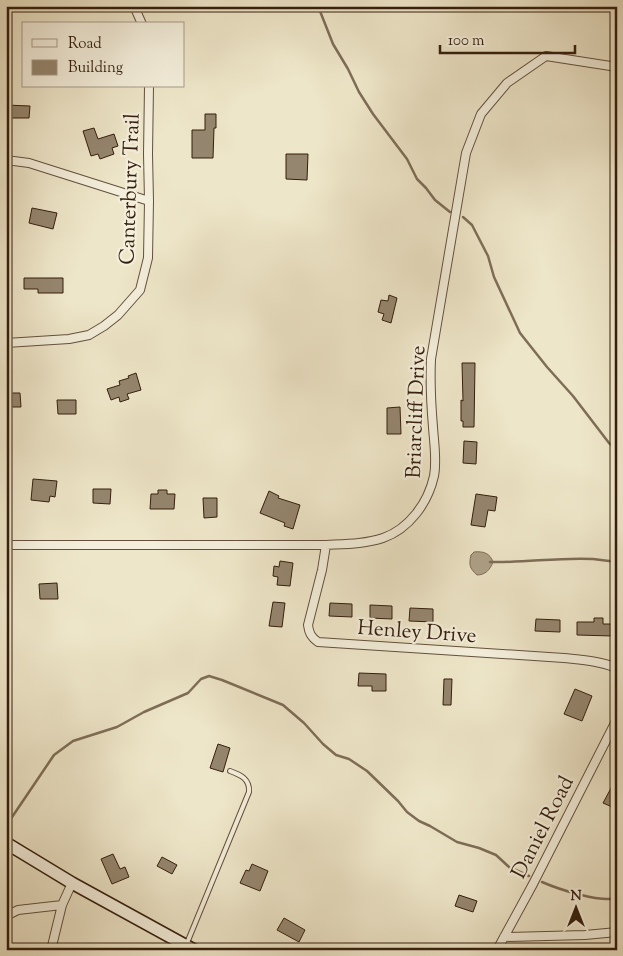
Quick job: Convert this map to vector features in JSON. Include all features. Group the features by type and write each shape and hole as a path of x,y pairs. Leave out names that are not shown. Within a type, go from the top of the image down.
{"main road":[{"path":"6,843 72,883 190,948"}],"street":[{"path":"134,6 141,22"},
{"name":"Briarcliff Drive","path":"6,546 326,545 361,543 382,538 394,534 405,526 428,494 434,476 435,458 430,386 431,359 466,153 481,114 507,83 546,56 617,67"},
{"name":"Canterbury Trail","path":"6,343 69,340 89,335 118,315 140,290 148,258 150,201 148,154 149,88"},
{"path":"6,160 29,163 150,201"},
{"name":"Henley Drive","path":"326,545 322,570 308,625 312,638 318,642 564,658 590,661 617,668"},
{"name":"Daniel Road","path":"497,950 617,719"},
{"path":"51,950 62,906 72,883"},
{"path":"6,916 18,910 62,906"},
{"path":"504,938 617,932"}],"lane":[{"path":"190,948 232,830 249,792 250,786 246,780 240,774 230,771"}],"shaded area":[{"path":"474,552 486,553 490,556 493,562 485,573 477,575 472,570 470,558"}],"building":[{"path":"6,105 30,106 29,118 6,118"},
{"path":"205,114 216,114 213,158 192,158 192,130 205,130"},
{"path":"94,128 98,139 114,134 118,146 112,148 114,154 100,159 98,154 91,156 83,131"},
{"path":"286,154 308,154 307,180 286,179"},
{"path":"32,208 57,213 53,229 29,223"},
{"path":"24,278 63,278 63,293 38,293 38,289 24,289"},
{"path":"389,295 397,298 391,323 382,320 384,314 378,312 381,300 388,301"},
{"path":"462,363 475,363 474,427 463,427 463,421 461,421 461,400 463,401"},
{"path":"136,373 141,390 127,394 129,399 120,402 119,397 111,400 107,389 120,385 119,381 129,378 128,376"},
{"path":"6,393 20,393 21,407 6,407"},
{"path":"57,400 76,400 76,414 58,414"},
{"path":"400,407 401,434 387,434 387,408"},
{"path":"464,441 477,442 476,464 463,463"},
{"path":"33,479 57,481 55,497 50,496 49,502 31,500"},
{"path":"93,489 111,489 110,504 93,503"},
{"path":"158,490 167,490 167,494 175,494 174,509 150,509 151,494 158,494"},
{"path":"269,491 279,496 278,498 300,505 293,529 284,526 285,523 260,513"},
{"path":"476,494 497,497 495,511 488,510 485,527 471,525"},
{"path":"203,498 217,498 217,517 204,518"},
{"path":"280,561 293,563 290,586 277,585 278,577 273,576 274,566 279,567"},
{"path":"57,583 58,599 40,599 39,584"},
{"path":"273,602 285,603 282,627 269,626"},
{"path":"330,603 352,604 352,617 329,616"},
{"path":"370,605 392,606 392,619 370,618"},
{"path":"410,608 433,609 433,622 409,621"},
{"path":"594,618 603,618 603,624 614,624 613,636 577,635 577,622 594,622"},
{"path":"536,619 560,620 560,632 535,631"},
{"path":"359,673 386,674 386,691 372,691 372,686 358,686"},
{"path":"444,679 452,679 451,705 443,705"},
{"path":"575,689 592,696 582,721 564,714"},
{"path":"218,744 230,748 223,772 210,768"},
{"path":"617,777 617,809 603,803"},
{"path":"113,854 120,869 125,867 129,877 112,884 101,859"},
{"path":"162,857 177,865 172,874 157,866"},
{"path":"252,864 268,871 260,891 240,883 246,870 249,871"},
{"path":"459,895 477,901 473,912 455,906"},
{"path":"284,918 305,930 299,942 277,930"}],"waterway":[{"path":"318,6 333,44 373,114 407,159 417,179 435,200 450,212"},
{"path":"463,217 472,225 488,256 494,277 520,333 573,396 609,443 617,450"},
{"path":"490,562 555,559 593,559 617,562"},
{"path":"6,826 54,755 73,741 117,727 144,712 188,693 201,679 209,676 283,705 336,755 349,759 367,771 407,812 419,821 457,842 496,855 509,867 529,876"},
{"path":"542,882 590,897 600,899 617,898"}]}
